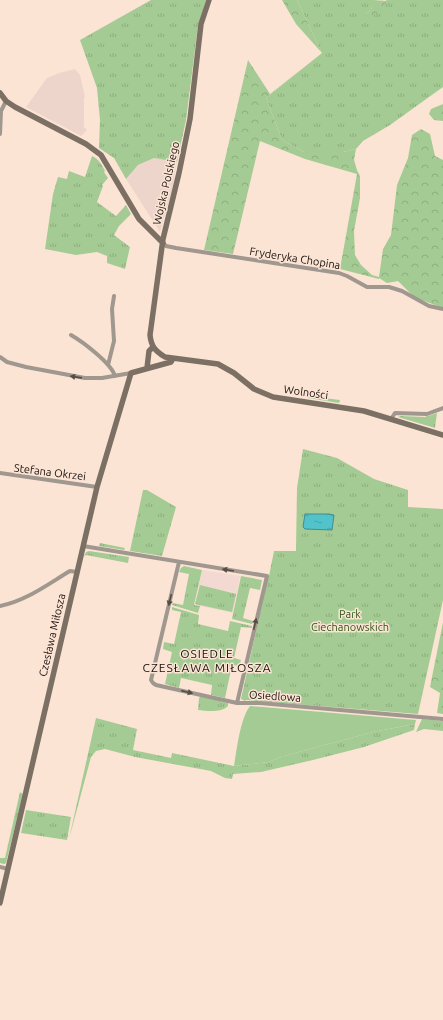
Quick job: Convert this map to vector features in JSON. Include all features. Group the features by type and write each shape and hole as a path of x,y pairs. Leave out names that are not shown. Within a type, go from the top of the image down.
{"street":[{"name":"Wojska Polskiego","path":"148,368 149,351 153,347 150,335 163,243 188,132 201,24 209,0"},
{"path":"0,93 6,101 86,144 101,155 139,219 163,243"},
{"path":"0,134 2,111 6,101"},
{"name":"Fryderyka Chopina","path":"163,243 166,246 176,248 339,273 367,287 389,287 402,291 429,306 443,309"},
{"path":"108,365 114,341 112,309 114,296"},
{"path":"71,335 86,344 113,370 115,376"},
{"name":"Wolności","path":"153,347 158,353 173,358 205,361 218,364 234,373 254,389 273,397 357,410 443,435"},
{"path":"0,357 7,362 26,368 74,377 92,378 131,373 171,362 173,358"},
{"name":"Czesława Miłosza","path":"0,903 97,487 131,373"},
{"path":"391,419 395,414 427,414 443,408"},
{"name":"Stefana Okrzei","path":"0,474 97,487"},
{"path":"83,546 179,562 151,680 156,686 237,703"},
{"name":"Osiedlowa","path":"179,562 267,576 237,703 260,703 443,719"},
{"path":"0,606 12,604 70,571 77,572"},
{"path":"0,867 8,869"}],"shaded area":[{"path":"75,69 80,75 85,97 84,127 87,130 81,136 26,107 47,78"},
{"path":"154,158 177,162 172,190 160,232 126,179 138,165"},
{"path":"202,570 240,576 233,613 195,605"}],"green space":[{"path":"151,0 206,0 198,26 186,120 177,162 154,158 138,165 126,179 114,158 99,148 100,120 97,88 80,40"},
{"path":"282,0 297,0 322,53 296,24"},
{"path":"297,0 373,0 373,7 366,14 387,0 443,0 443,87 390,125 363,141 356,149 343,152 304,152 282,140 266,98 322,53"},
{"path":"373,0 387,1 383,9 367,18 366,14 373,7"},
{"path":"322,53 266,98 282,140 304,152 343,152 356,149 354,160 360,176 360,198 354,231 355,255 361,265 372,275 379,277 383,249 391,235 397,185 408,158 412,135 421,129 430,134 435,156 443,160 443,307 414,297 398,281 387,283 379,278 340,269 357,174 305,159 260,141 233,254 204,250 248,60 270,94"},
{"path":"443,104 443,121 434,120 429,114 431,109"},
{"path":"92,156 100,162 108,178 102,185 103,186 97,202 116,216 126,205 131,214 119,226 114,235 130,247 125,269 107,263 107,256 97,252 76,255 45,249 53,194 58,177 67,179 69,171 85,177"},
{"path":"308,396 340,400 339,403 308,398"},
{"path":"437,413 435,428 398,417 425,417"},
{"name":"Park Ciechanowskich","path":"303,449 337,458 374,479 408,490 408,507 443,509 443,600 418,714 245,701 241,699 274,551 296,551 297,488"},
{"path":"143,490 147,490 176,507 162,556 130,551"},
{"path":"100,543 125,548 124,550 99,546"},
{"path":"89,551 129,557 128,563 86,555 84,557 86,552"},
{"path":"184,566 202,570 194,605 200,606 198,613 172,605 173,603 183,605 189,574 179,572"},
{"path":"241,576 262,580 260,590 250,588 243,618 253,621 252,624 232,619"},
{"path":"200,585 236,594 232,612 195,604"},
{"path":"172,607 199,615 198,624 228,631 230,621 252,626 252,628 241,627 234,658 241,660 239,666 232,665 225,698 211,695 212,685 181,678 179,688 165,684 172,652 163,649 164,642 174,644 181,612 172,610"},
{"path":"443,622 443,714 437,713 440,693 430,687"},
{"path":"201,696 228,703 228,706 218,711 198,710 199,698"},
{"path":"250,706 416,720 415,724 373,732 284,756 268,762 234,766 241,726"},
{"path":"96,718 137,729 133,750 171,758 172,753 234,766 268,762 284,756 373,732 415,724 414,730 364,747 261,772 233,774 232,779 225,778 211,771 135,757 105,749 96,751 91,757 69,839"},
{"path":"422,719 443,721 443,731 424,729 416,732"},
{"path":"20,792 23,794 6,863 0,863 0,858 5,858"},
{"path":"26,810 71,817 67,840 21,833"}],"water":[{"path":"305,514 334,515 332,530 305,529 303,527"}],"district":[{"name":"OSIEDLE CZESŁAWA MIŁOSZA","path":"207,660"}]}
